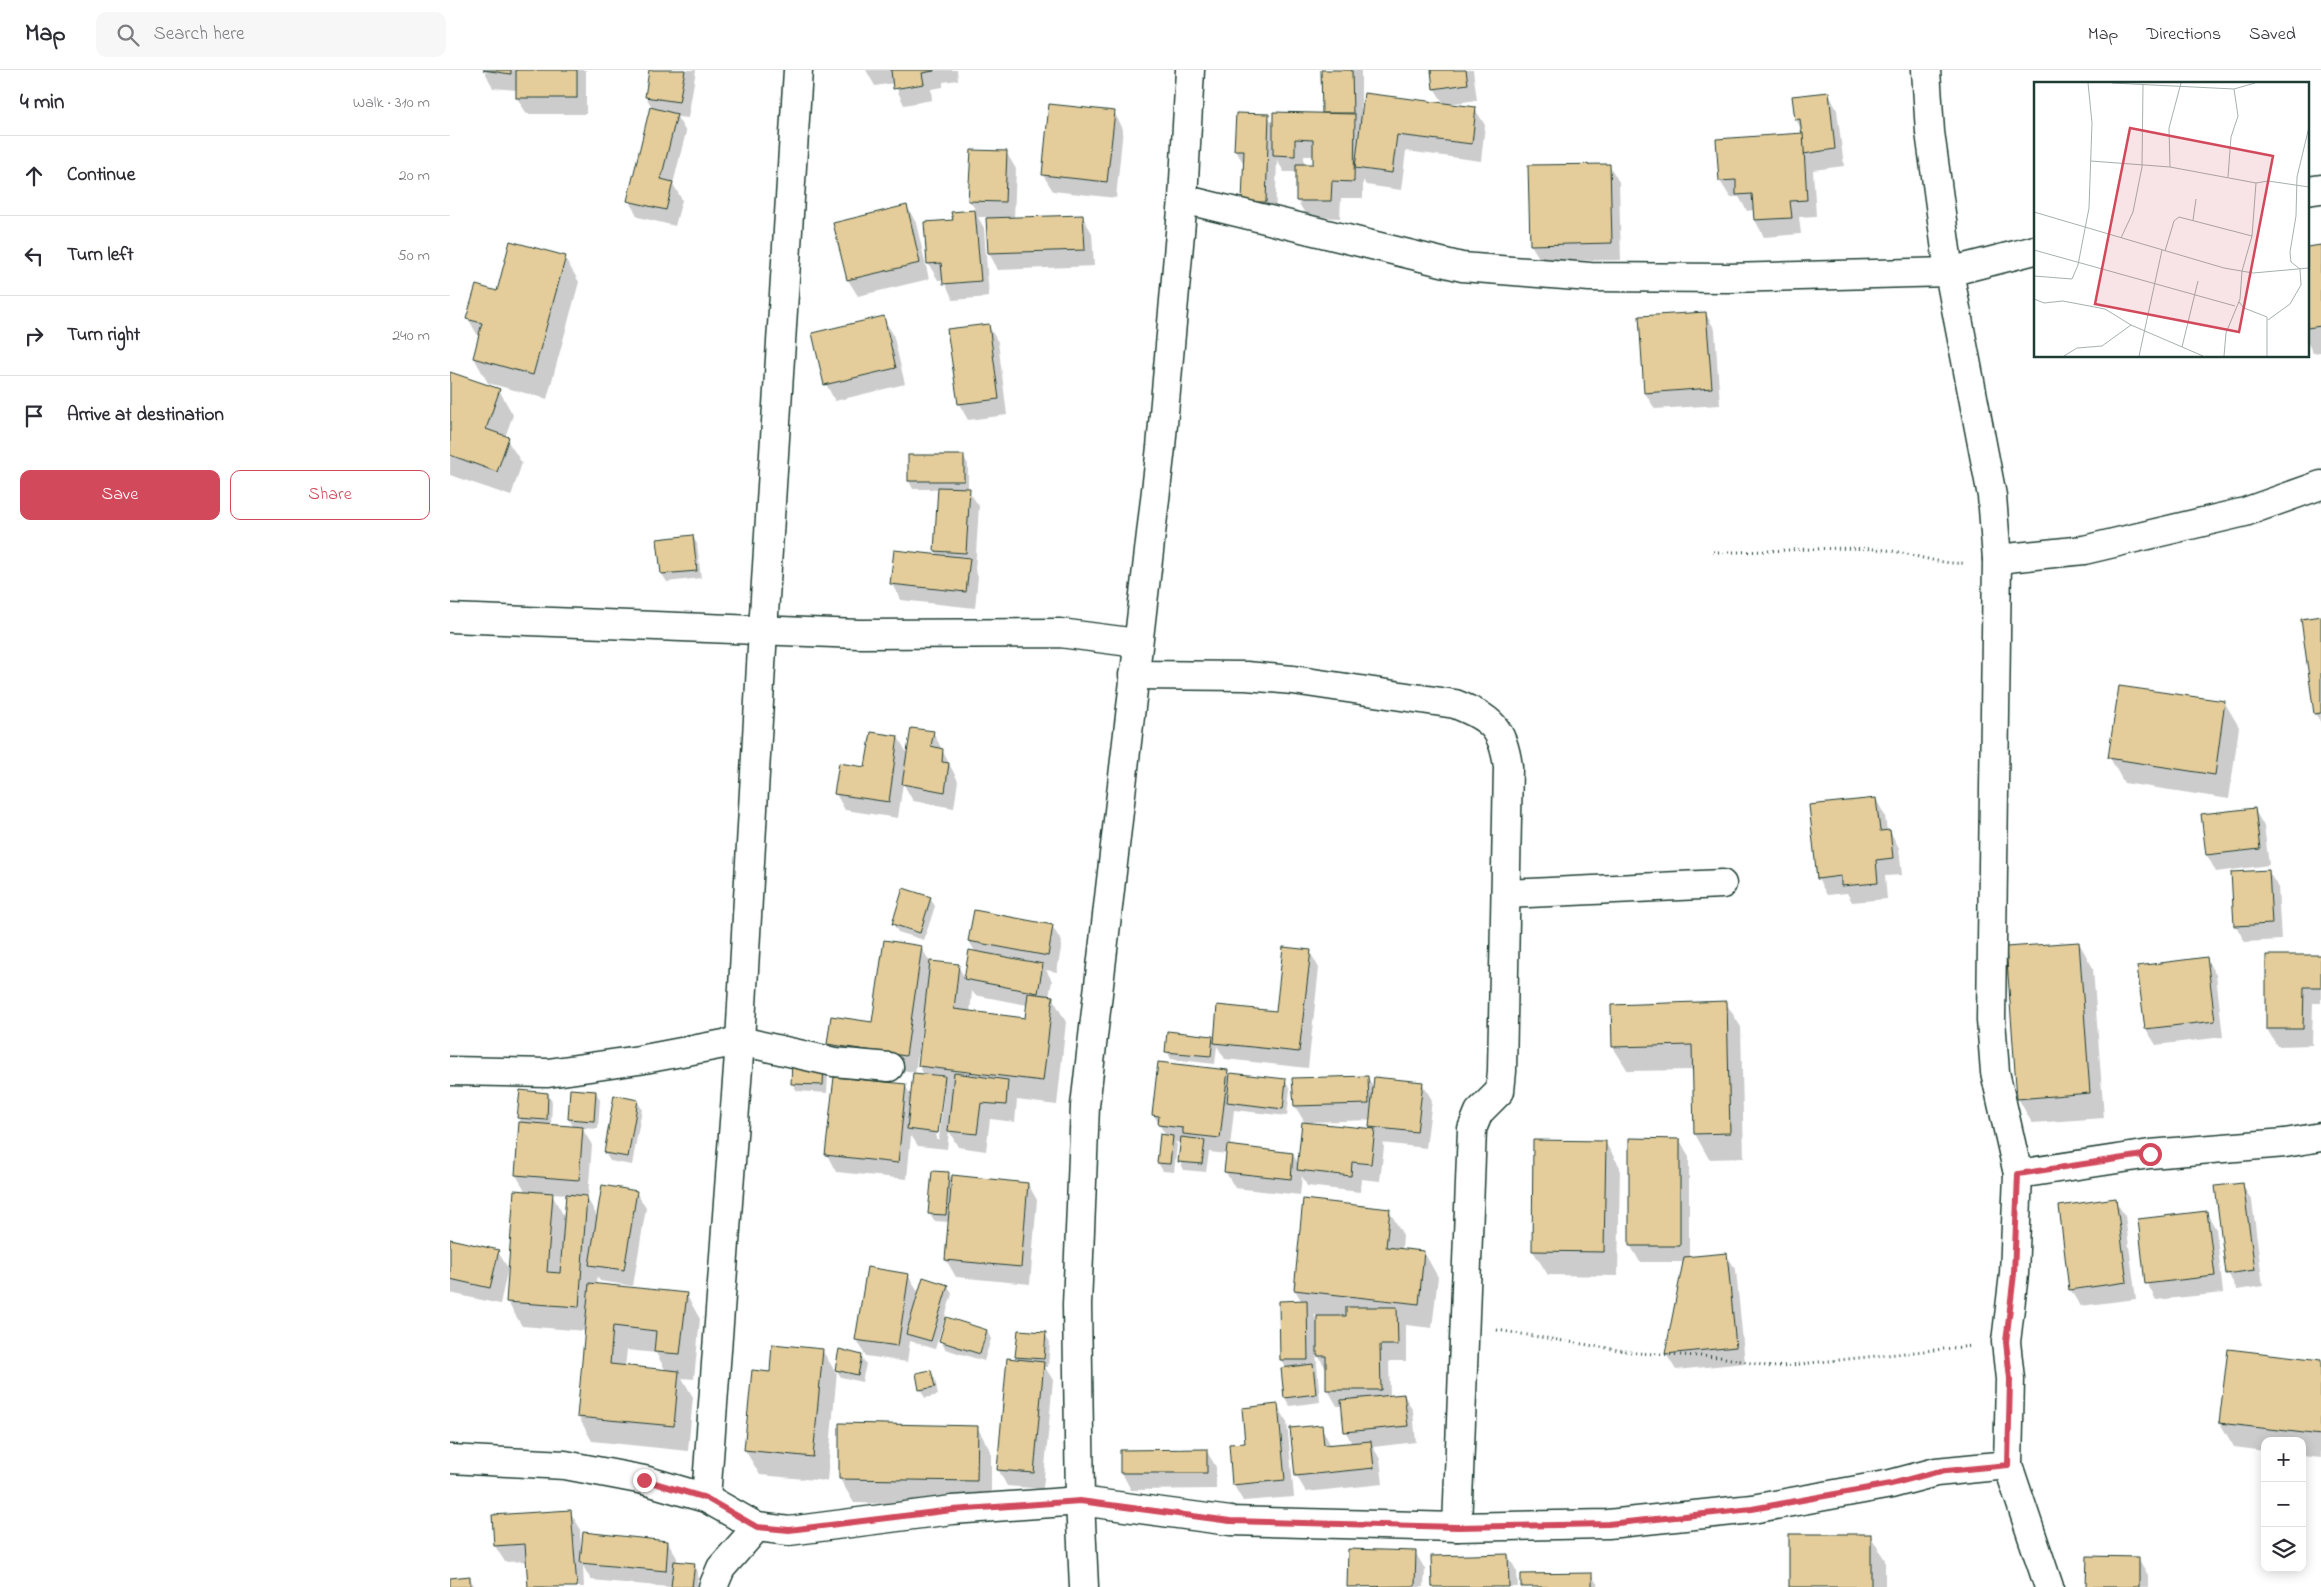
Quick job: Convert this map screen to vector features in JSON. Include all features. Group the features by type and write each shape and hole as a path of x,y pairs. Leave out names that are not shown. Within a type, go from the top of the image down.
{"street":[{"path":"706,1498 740,1041 762,630 798,70"},
{"path":"1084,1587 1080,1501 1077,1305 1085,1106 1160,447 1183,199 1190,70"},
{"path":"1926,70 1930,132 1949,272 1992,496 1997,559 1991,1020 1995,1072 2018,1174 2014,1274 2006,1342 2010,1379 2008,1465 2050,1587"},
{"path":"2308,191 2321,189"},
{"path":"1183,199 1462,267 1590,277 1728,278 1949,272 2034,250"},
{"path":"1997,559 2037,556 2094,547 2245,512 2321,485"},
{"path":"450,618 859,634 1060,633 1137,643"},
{"path":"1133,675 1246,676 1293,680 1455,704 1474,712 1495,727 1505,746 1508,767 1501,1086 1497,1095 1479,1112 1472,1129 1458,1527"},
{"path":"1506,894 1722,884"},
{"path":"450,1071 548,1073 639,1060 740,1041 834,1062 889,1067"},
{"path":"2018,1174 2150,1154 2286,1143 2321,1137"},
{"path":"450,1459 565,1465 644,1480 706,1498 757,1527 789,1530 952,1510 1080,1501 1230,1521 1458,1527 1608,1524 1752,1509 1891,1484 1936,1472 2008,1465"},
{"path":"713,1587 721,1568 757,1527"}],"path":[{"path":"1713,552 1760,553 1876,549 1954,564 1997,559"},
{"path":"1464,1324 1638,1353 1720,1357 1772,1367 2006,1342"}],"building":[{"path":"483,70 511,70 511,74"},
{"path":"516,70 577,70 577,98 516,98"},
{"path":"649,70 685,70 679,102 645,97"},
{"path":"891,70 934,71 922,73 924,84 893,89"},
{"path":"1321,70 1352,70 1353,113 1322,113"},
{"path":"1431,70 1466,70 1468,84 1433,89"},
{"path":"1829,92 1835,149 1804,154 1800,119 1795,120 1792,96"},
{"path":"1364,93 1476,107 1472,144 1397,135 1392,173 1355,168"},
{"path":"1049,104 1115,111 1107,182 1042,175"},
{"path":"650,107 677,114 661,179 673,182 666,210 627,201"},
{"path":"1273,112 1355,114 1354,182 1332,181 1331,201 1296,201 1296,164 1313,164 1313,140 1295,139 1295,156 1273,155"},
{"path":"1236,113 1269,114 1266,202 1242,202 1244,150 1234,150"},
{"path":"1803,133 1807,200 1790,201 1792,218 1754,220 1752,194 1736,195 1736,180 1719,181 1716,139"},
{"path":"971,150 1007,151 1005,202 968,201"},
{"path":"1610,164 1612,243 1530,245 1528,165"},
{"path":"907,205 920,263 847,280 833,223"},
{"path":"975,210 981,281 943,284 941,263 927,264 924,222 953,220 951,212"},
{"path":"1083,215 1085,250 988,253 986,218"},
{"path":"510,241 566,256 533,375 473,358 482,323 466,319 476,285 497,291"},
{"path":"2321,245 2321,326 2308,328 2308,247"},
{"path":"1706,312 1712,388 1644,393 1639,316"},
{"path":"884,316 896,368 824,385 812,333"},
{"path":"989,324 999,399 958,404 947,329"},
{"path":"450,372 500,389 486,429 509,437 497,472 450,455"},
{"path":"908,455 964,455 964,481 908,481"},
{"path":"938,487 970,488 966,553 934,551"},
{"path":"693,535 697,571 661,574 657,539"},
{"path":"894,550 970,558 966,592 890,584"},
{"path":"2321,616 2321,713 2314,714 2301,619"},
{"path":"2119,686 2225,701 2215,775 2108,758"},
{"path":"911,728 934,731 931,746 943,749 942,762 949,763 945,792 902,784"},
{"path":"871,732 898,736 889,802 834,794 839,763 865,767"},
{"path":"1876,798 1880,831 1890,830 1893,858 1876,860 1878,883 1841,886 1841,876 1817,879 1809,805"},
{"path":"2255,808 2260,849 2206,855 2201,814"},
{"path":"2269,870 2272,924 2234,926 2231,872"},
{"path":"903,888 931,897 920,933 892,924"},
{"path":"974,910 1053,925 1048,956 968,941"},
{"path":"884,940 922,946 906,1056 827,1044 831,1016 872,1022"},
{"path":"2079,942 2090,1093 2017,1099 2006,947"},
{"path":"1283,947 1311,950 1299,1052 1214,1043 1217,1005 1276,1011"},
{"path":"969,950 1043,964 1038,993 964,979"},
{"path":"2266,955 2321,955 2321,987 2304,987 2303,1029 2266,1029"},
{"path":"2207,957 2215,1021 2145,1029 2137,966"},
{"path":"930,961 959,964 954,1009 1025,1018 1028,993 1053,996 1043,1081 918,1066"},
{"path":"1727,1001 1730,1133 1694,1134 1692,1045 1612,1047 1611,1005"},
{"path":"1167,1031 1213,1036 1211,1056 1165,1052"},
{"path":"792,1061 824,1063 823,1085 791,1084"},
{"path":"1158,1062 1228,1070 1220,1138 1183,1134 1183,1128 1158,1125 1159,1116 1152,1115"},
{"path":"913,1073 945,1076 938,1133 907,1129"},
{"path":"954,1073 1008,1080 1006,1105 981,1103 977,1134 948,1131"},
{"path":"1230,1073 1286,1079 1283,1109 1227,1102"},
{"path":"1368,1076 1369,1104 1294,1106 1292,1078"},
{"path":"834,1077 906,1084 898,1163 825,1155"},
{"path":"1374,1077 1423,1082 1417,1132 1369,1127"},
{"path":"570,1089 596,1091 594,1121 568,1119"},
{"path":"520,1090 548,1093 547,1120 517,1118"},
{"path":"614,1095 638,1100 628,1157 604,1153"},
{"path":"519,1122 583,1127 579,1180 515,1175"},
{"path":"1302,1122 1375,1129 1371,1164 1352,1162 1351,1176 1297,1170"},
{"path":"1160,1134 1173,1136 1170,1164 1157,1163"},
{"path":"1181,1137 1205,1140 1202,1164 1178,1162"},
{"path":"1629,1138 1680,1139 1680,1246 1629,1246"},
{"path":"1533,1140 1606,1141 1604,1252 1532,1251"},
{"path":"1227,1145 1293,1153 1291,1179 1224,1172"},
{"path":"932,1171 949,1172 946,1215 928,1214"},
{"path":"952,1175 1028,1183 1021,1267 945,1260"},
{"path":"2243,1183 2255,1270 2226,1274 2215,1186"},
{"path":"602,1185 637,1191 624,1270 589,1265"},
{"path":"514,1190 553,1193 547,1272 560,1273 566,1194 587,1196 579,1307 506,1302"},
{"path":"2116,1198 2127,1282 2069,1290 2059,1206"},
{"path":"1303,1199 1390,1209 1386,1247 1424,1251 1419,1304 1294,1290"},
{"path":"2207,1211 2215,1276 2145,1284 2138,1219"},
{"path":"450,1239 499,1250 490,1288 450,1279"},
{"path":"1727,1253 1736,1347 1665,1354 1684,1257"},
{"path":"867,1267 909,1274 898,1346 855,1340"},
{"path":"923,1277 948,1285 931,1341 906,1334"},
{"path":"589,1283 687,1293 680,1354 654,1352 656,1331 613,1326 610,1364 679,1371 674,1426 577,1417"},
{"path":"1307,1300 1308,1360 1280,1360 1279,1301"},
{"path":"1346,1307 1397,1307 1398,1345 1380,1345 1381,1390 1326,1390 1326,1356 1317,1356 1317,1316 1346,1316"},
{"path":"946,1317 987,1330 980,1354 939,1341"},
{"path":"1018,1330 1046,1332 1044,1359 1015,1357"},
{"path":"772,1344 823,1349 813,1457 744,1450 752,1370 770,1372"},
{"path":"839,1349 862,1355 858,1375 835,1370"},
{"path":"2228,1349 2321,1360 2321,1435 2219,1423"},
{"path":"1007,1358 1044,1362 1034,1473 997,1470"},
{"path":"1313,1364 1316,1394 1284,1398 1281,1368"},
{"path":"931,1370 935,1387 919,1390 916,1373"},
{"path":"1404,1394 1408,1426 1344,1432 1341,1400"},
{"path":"1278,1404 1285,1480 1232,1485 1229,1444 1245,1443 1242,1408"},
{"path":"839,1423 978,1426 977,1481 839,1479"},
{"path":"1322,1425 1324,1445 1371,1441 1374,1468 1295,1476 1290,1428"},
{"path":"1207,1449 1207,1473 1120,1473 1120,1450"},
{"path":"571,1510 577,1587 528,1587 525,1544 494,1546 492,1515"},
{"path":"583,1532 668,1541 666,1571 580,1563"},
{"path":"1789,1534 1871,1534 1871,1587 1789,1587"},
{"path":"1348,1549 1416,1551 1415,1586 1347,1587"},
{"path":"1508,1554 1509,1587 1432,1587 1431,1556"},
{"path":"2087,1556 2139,1557 2139,1587 2086,1587"},
{"path":"674,1561 695,1563 692,1587 671,1587"},
{"path":"1592,1573 1592,1587 1521,1587 1521,1574"},
{"path":"470,1576 470,1587 450,1587 450,1578"}],"route":[{"path":"644,1480 706,1498 757,1527 789,1530 952,1510 1080,1501 1230,1521 1458,1527 1608,1524 1752,1509 1891,1484 1936,1472 2008,1465 2010,1379 2006,1342 2014,1274 2018,1174 2150,1154"}]}
